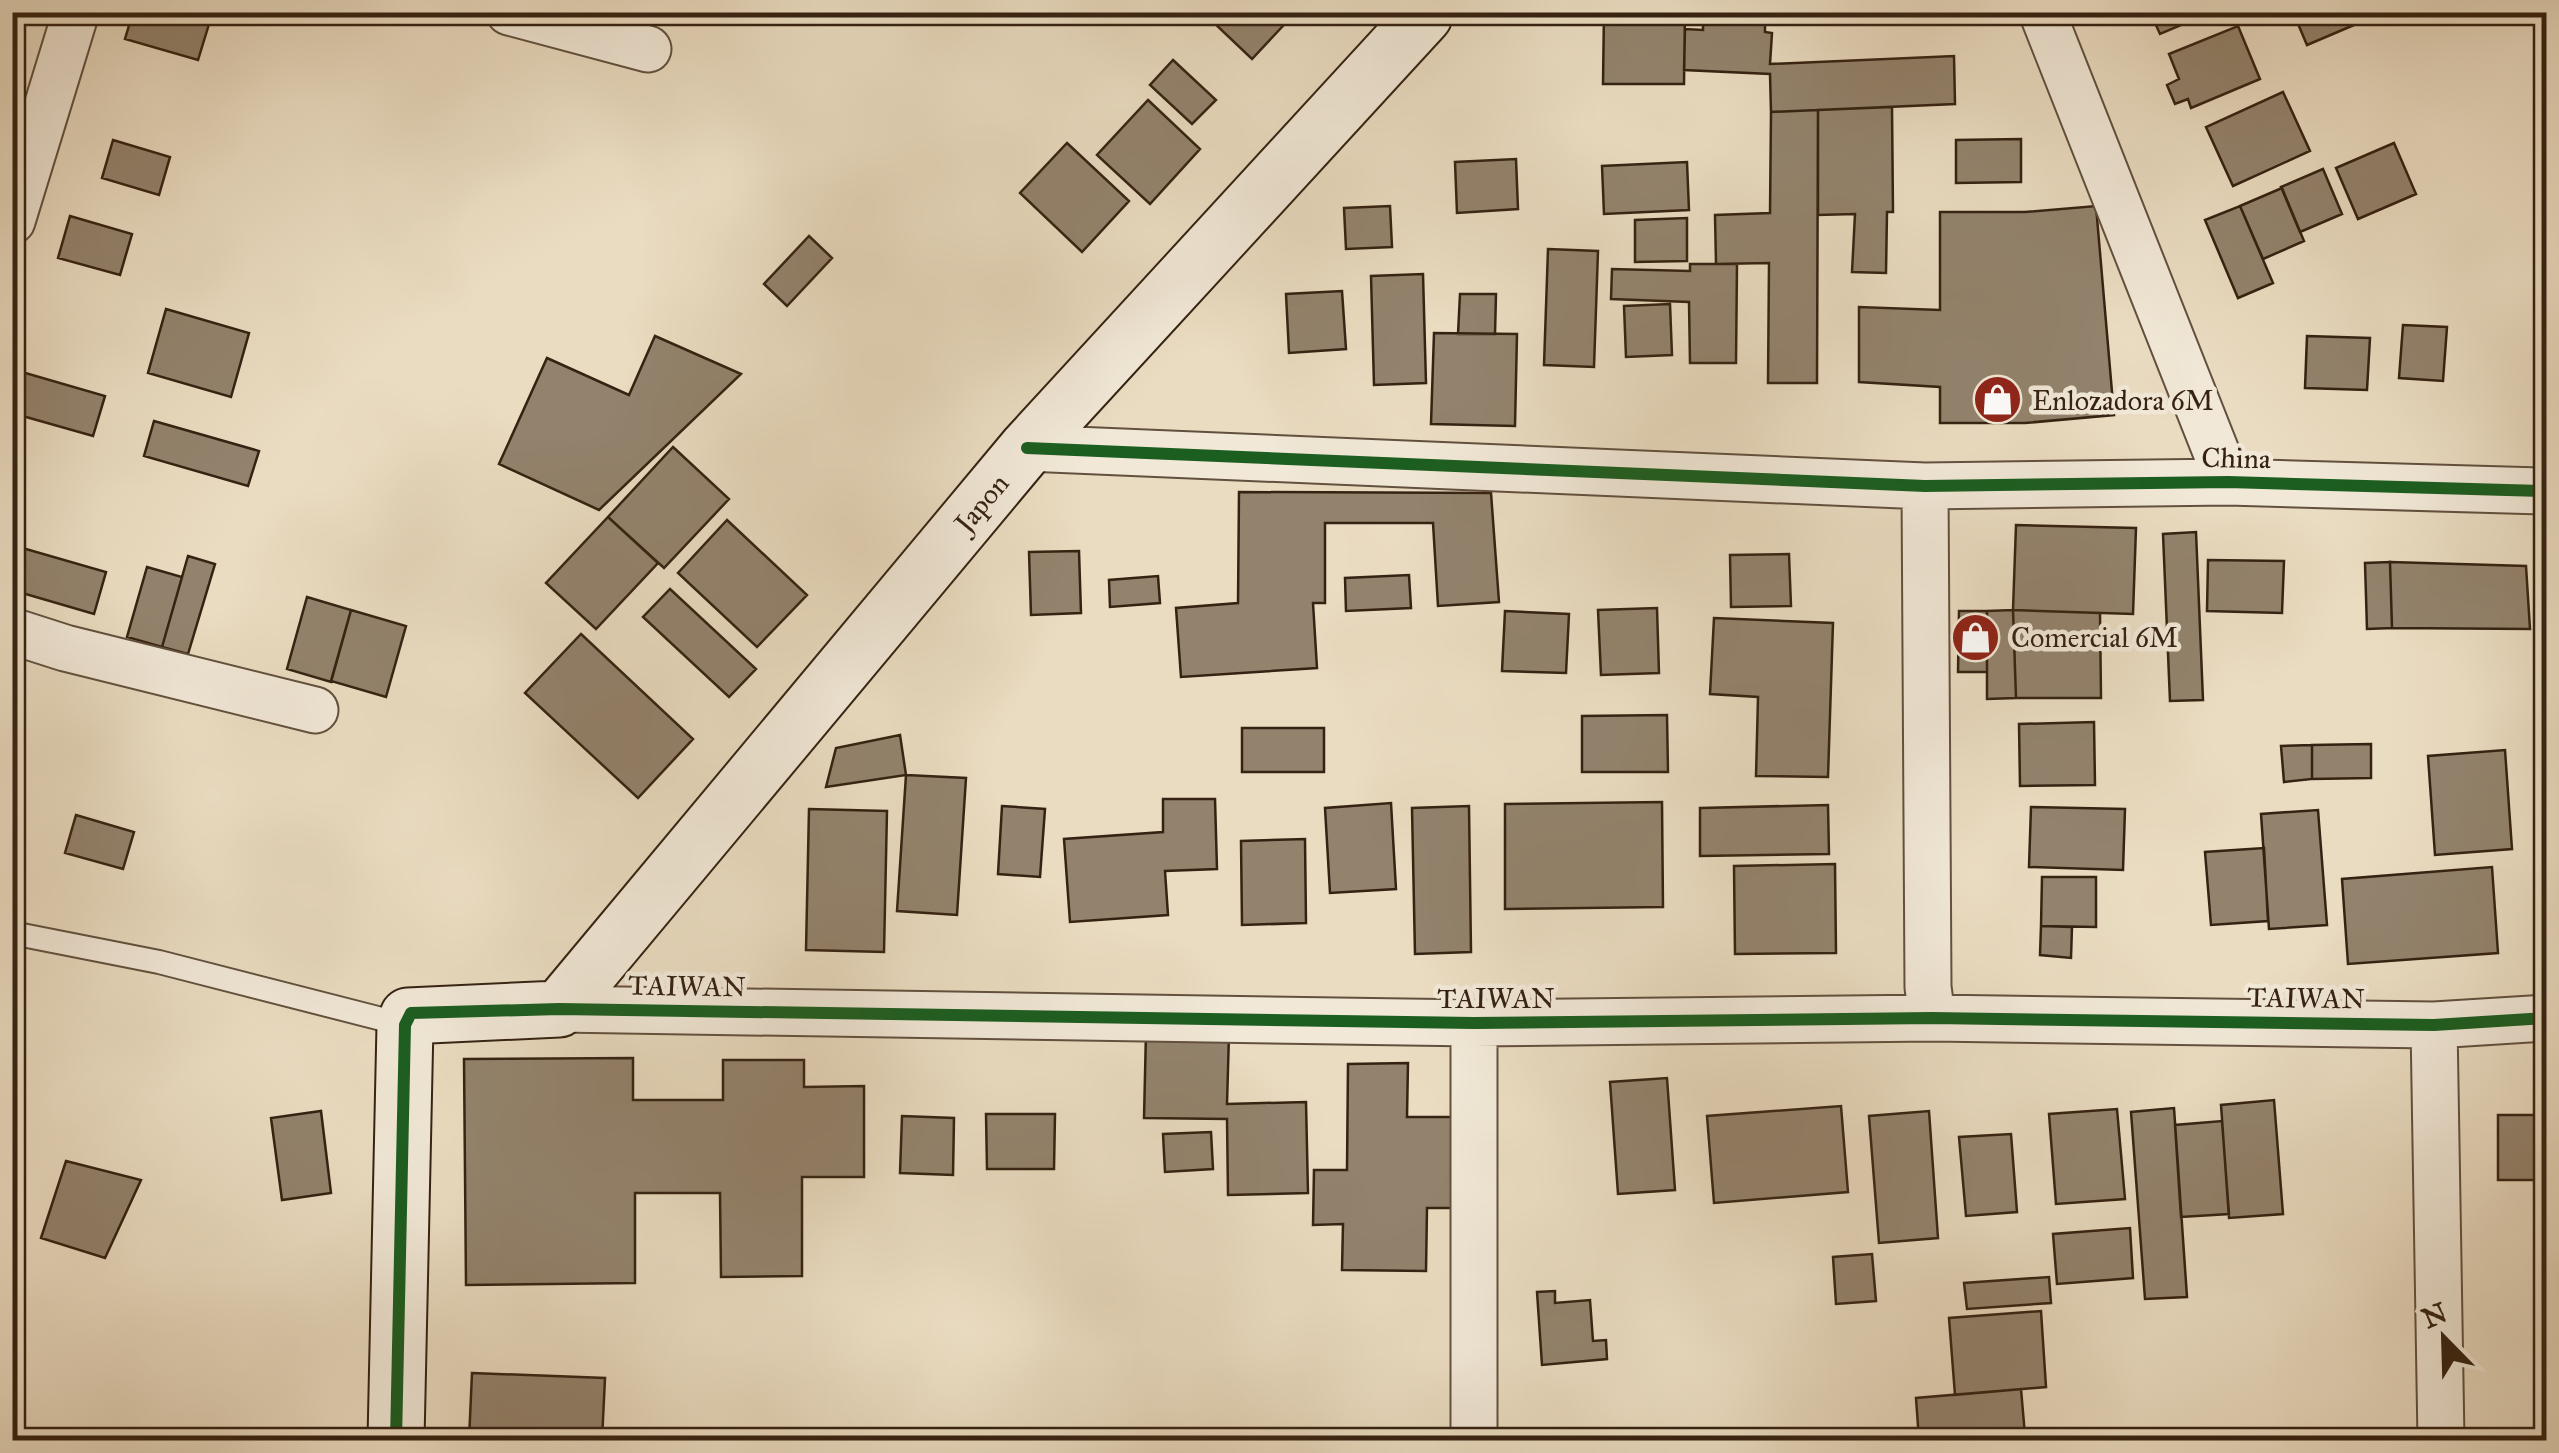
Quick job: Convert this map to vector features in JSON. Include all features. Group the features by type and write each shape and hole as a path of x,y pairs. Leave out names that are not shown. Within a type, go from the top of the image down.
{"street":[{"path":"12,221 76,12"},
{"path":"509,12 648,49"},
{"path":"2042,12 2228,482"},
{"name":"Japon","path":"558,1009 1027,448 1426,14"},
{"name":"China","path":"1027,448 1925,486 2228,482 2546,491"},
{"path":"1925,486 1928,987 1932,1018"},
{"path":"12,631 65,648 315,710"},
{"path":"396,1440 405,1024 411,1014 558,1009"},
{"name":"TAIWAN","path":"558,1009 1474,1024 1932,1018 2434,1025 2546,1018"},
{"path":"1474,1024 1474,1440"},
{"path":"2434,1025 2441,1440"}],"lane":[{"path":"12,933 159,962 405,1024"}],"building":[{"path":"133,12 167,12 209,24 198,60 125,39"},
{"path":"1222,12 1296,12 1252,59 1213,22"},
{"path":"1604,12 1685,12 1684,84 1603,84"},
{"path":"1703,12 1765,12 1765,32 1772,33 1770,64 1954,56 1955,104 1771,112 1770,74 1684,70 1685,29 1703,30"},
{"path":"2114,12 2137,12 2118,21"},
{"path":"2150,12 2210,12 2210,13 2160,34"},
{"path":"2293,12 2348,12 2354,25 2307,45"},
{"path":"2238,26 2260,79 2191,108 2188,99 2175,104 2167,85 2179,79 2169,54"},
{"path":"1173,60 1216,100 1192,124 1150,85"},
{"path":"2283,92 2310,151 2233,186 2206,127"},
{"path":"1148,100 1200,149 1150,204 1097,155"},
{"path":"1892,107 1893,212 1887,212 1886,273 1852,272 1855,214 1818,215 1818,110"},
{"path":"1818,110 1817,383 1768,383 1769,263 1716,264 1715,215 1770,213 1771,112"},
{"path":"2021,139 2021,182 1956,183 1956,140"},
{"path":"113,140 170,157 159,195 102,178"},
{"path":"1067,143 1129,201 1082,252 1020,193"},
{"path":"2394,143 2416,194 2358,219 2336,168"},
{"path":"1516,159 1518,209 1457,213 1455,162"},
{"path":"1687,162 1689,210 1604,214 1602,166"},
{"path":"2323,169 2342,214 2300,232 2281,187"},
{"path":"2282,188 2304,241 2263,259 2240,206"},
{"path":"1390,206 1392,247 1346,249 1344,208"},
{"path":"2096,206 2114,415 2025,423 1940,423 1940,387 1859,382 1859,307 1940,310 1940,212 2025,212"},
{"path":"2240,206 2273,283 2238,298 2205,220"},
{"path":"70,216 132,234 120,275 58,258"},
{"path":"1687,218 1687,261 1635,262 1635,220"},
{"path":"809,236 832,258 787,306 764,284"},
{"path":"1548,249 1598,251 1594,367 1544,365"},
{"path":"1690,264 1737,264 1736,363 1690,363 1689,302 1611,299 1612,269 1690,271"},
{"path":"1423,274 1426,383 1374,385 1371,276"},
{"path":"1342,291 1346,349 1289,353 1286,294"},
{"path":"1460,294 1496,294 1495,334 1458,334"},
{"path":"1670,304 1672,355 1626,357 1624,306"},
{"path":"166,309 249,333 231,397 148,373"},
{"path":"2403,325 2447,327 2443,381 2399,378"},
{"path":"1434,333 1517,334 1515,426 1431,424"},
{"path":"655,336 741,374 599,510 499,464 547,358 629,395"},
{"path":"2307,336 2370,338 2367,390 2305,388"},
{"path":"15,370 105,396 93,436 12,413"},
{"path":"154,421 259,451 248,486 144,456"},
{"path":"673,447 729,499 664,568 608,517"},
{"path":"1239,492 1491,493 1499,602 1438,606 1433,523 1325,523 1325,603 1313,603 1317,668 1181,677 1176,608 1238,603"},
{"path":"608,517 658,563 596,629 546,583"},
{"path":"727,520 807,595 757,647 678,573"},
{"path":"2016,525 2136,528 2133,614 2013,610"},
{"path":"2196,532 2203,700 2170,701 2163,534"},
{"path":"12,545 106,572 94,614 12,590"},
{"path":"1079,551 1081,613 1031,615 1029,552"},
{"path":"1789,554 1791,606 1731,607 1730,555"},
{"path":"188,556 215,564 188,654 162,647"},
{"path":"2208,560 2284,561 2282,613 2207,611"},
{"path":"2390,562 2526,566 2530,629 2392,628"},
{"path":"2390,562 2392,628 2367,629 2365,563"},
{"path":"147,567 182,577 162,647 127,637"},
{"path":"1409,575 1411,608 1346,611 1345,578"},
{"path":"1158,576 1160,603 1110,607 1109,580"},
{"path":"670,589 756,669 729,697 643,617"},
{"path":"307,597 351,610 331,682 287,669"},
{"path":"1657,608 1659,673 1601,675 1598,610"},
{"path":"351,610 406,626 386,697 331,681"},
{"path":"2013,610 2100,613 2101,698 2016,698"},
{"path":"2013,610 2016,698 1987,699 1987,611"},
{"path":"1505,611 1569,614 1566,673 1502,671"},
{"path":"1959,611 1987,611 1987,672 1958,672"},
{"path":"1714,618 1833,623 1828,777 1756,776 1758,697 1710,694"},
{"path":"581,634 693,739 638,798 525,693"},
{"path":"1667,715 1668,772 1582,772 1582,716"},
{"path":"2094,722 2095,785 2020,786 2019,724"},
{"path":"1242,728 1324,728 1324,772 1242,772"},
{"path":"900,735 906,775 826,787 836,748"},
{"path":"2371,744 2371,778 2312,779 2312,745"},
{"path":"2312,745 2312,779 2284,782 2281,746"},
{"path":"2505,750 2512,849 2435,855 2428,756"},
{"path":"906,775 966,778 957,915 897,911"},
{"path":"1163,799 1215,799 1217,869 1165,871 1168,915 1070,922 1064,839 1163,832"},
{"path":"1662,802 1663,907 1505,909 1505,804"},
{"path":"1391,803 1396,889 1330,893 1325,808"},
{"path":"1828,805 1829,854 1700,856 1700,808"},
{"path":"1002,806 1045,809 1040,877 998,874"},
{"path":"1469,806 1471,952 1415,954 1412,808"},
{"path":"2031,807 2125,809 2123,870 2029,867"},
{"path":"809,809 887,811 884,952 806,950"},
{"path":"2318,810 2327,925 2269,929 2261,814"},
{"path":"76,815 134,832 123,869 65,853"},
{"path":"2538,838 2546,838 2546,962"},
{"path":"1305,839 1306,923 1242,925 1241,841"},
{"path":"2264,848 2268,921 2211,925 2205,852"},
{"path":"1835,864 1836,953 1735,954 1734,866"},
{"path":"2492,867 2498,953 2348,964 2342,879"},
{"path":"2042,877 2096,877 2096,927 2041,926"},
{"path":"2041,926 2072,927 2071,958 2040,955"},
{"path":"1146,1032 1229,1034 1227,1104 1306,1102 1308,1193 1228,1195 1227,1119 1144,1118"},
{"path":"633,1058 633,1100 723,1100 723,1060 804,1060 804,1087 864,1086 864,1177 802,1177 802,1276 721,1277 720,1193 635,1193 635,1283 466,1285 464,1059"},
{"path":"1408,1063 1407,1117 1455,1117 1454,1208 1427,1208 1426,1271 1342,1270 1343,1224 1313,1225 1314,1170 1347,1170 1348,1064"},
{"path":"1667,1078 1675,1190 1618,1194 1610,1082"},
{"path":"2274,1100 2283,1214 2229,1218 2221,1105"},
{"path":"1841,1106 1848,1192 1714,1203 1707,1116"},
{"path":"2174,1108 2187,1297 2145,1299 2131,1112"},
{"path":"2117,1109 2125,1199 2056,1204 2049,1114"},
{"path":"321,1111 331,1193 282,1200 271,1118"},
{"path":"1929,1111 1938,1238 1879,1243 1869,1116"},
{"path":"986,1114 1055,1114 1054,1169 987,1169"},
{"path":"2498,1115 2546,1115 2546,1180 2498,1180"},
{"path":"902,1116 954,1118 953,1175 900,1173"},
{"path":"2222,1121 2229,1214 2181,1217 2175,1125"},
{"path":"1211,1132 1213,1169 1165,1172 1163,1134"},
{"path":"2011,1134 2017,1212 1966,1216 1959,1137"},
{"path":"66,1161 141,1180 105,1258 41,1238"},
{"path":"2130,1228 2133,1278 2057,1284 2053,1234"},
{"path":"1872,1254 1876,1301 1836,1304 1833,1257"},
{"path":"2049,1277 2051,1303 1967,1309 1964,1283"},
{"path":"1555,1291 1555,1303 1590,1300 1593,1341 1606,1340 1607,1359 1542,1365 1537,1292"},
{"path":"2041,1311 2046,1387 1955,1395 1949,1318"},
{"path":"472,1373 605,1378 602,1440 469,1440"},
{"path":"2021,1389 2025,1435 1919,1440 1916,1398"}],"cycle path":[{"path":"1027,448 1925,486 2228,482 2546,491"},
{"path":"396,1440 405,1025 411,1013 559,1009 1474,1023 1932,1018 2434,1025 2546,1018"}],"place":[{"name":"Enlozadora 6M","path":"1997,400"},
{"name":"Comercial 6M","path":"1976,637"}]}
